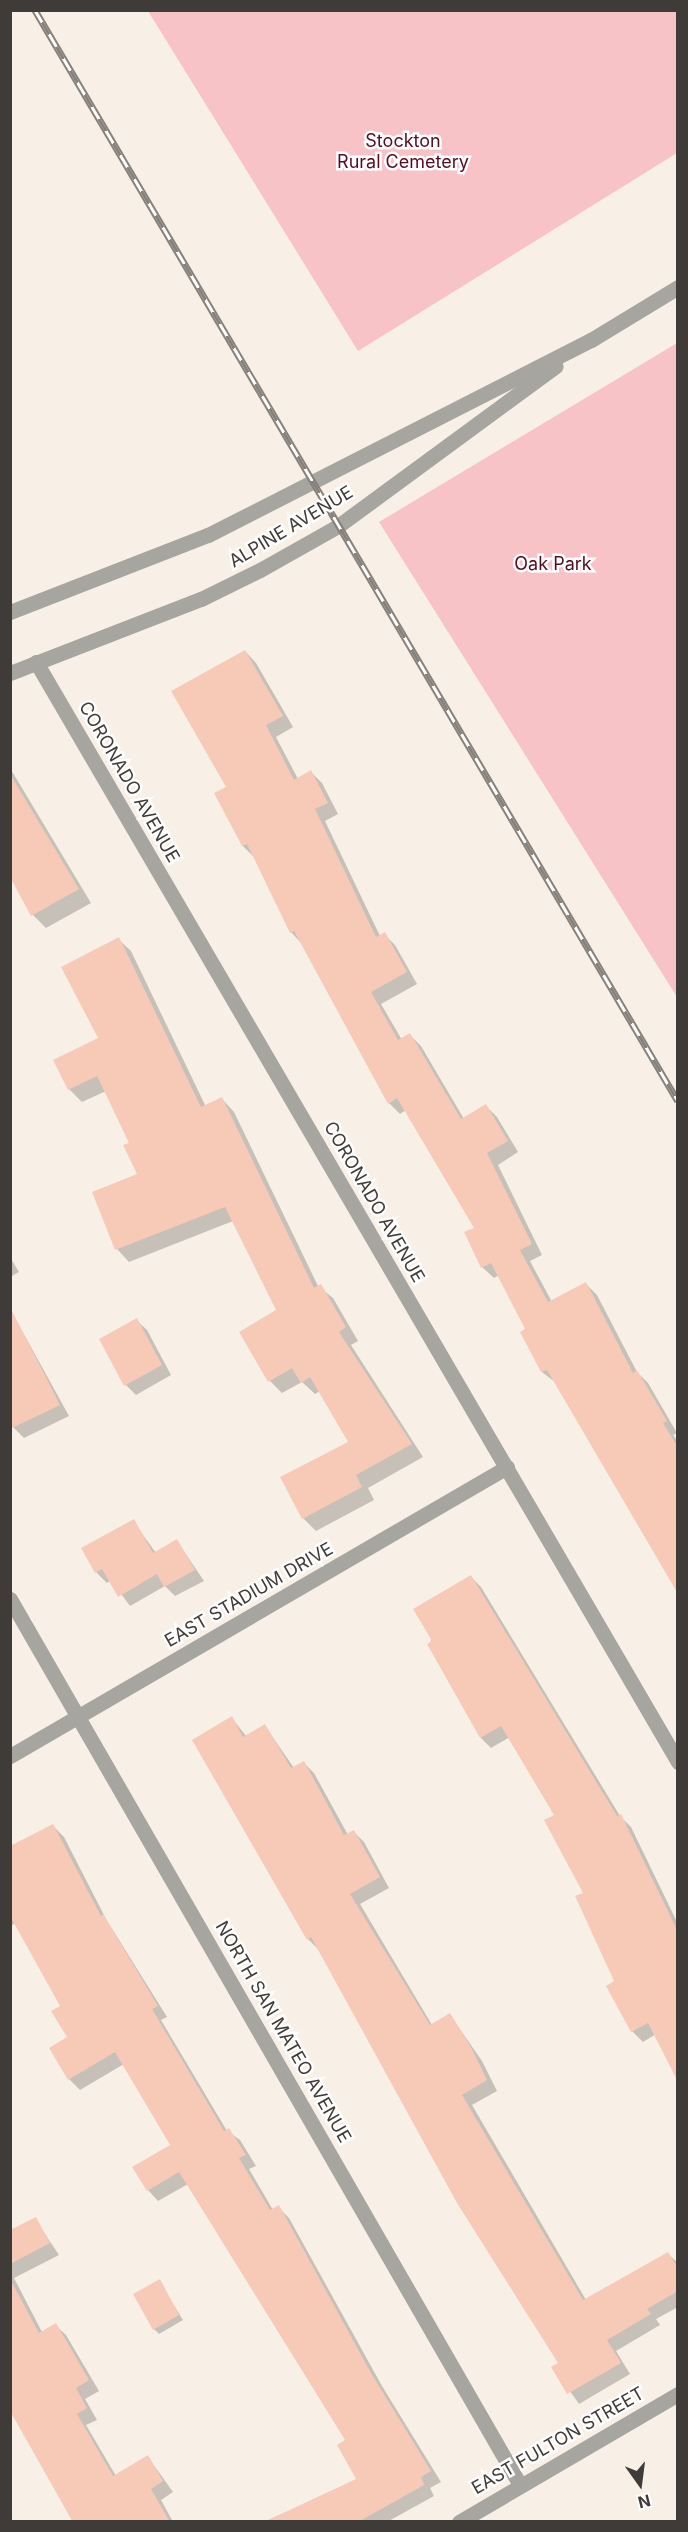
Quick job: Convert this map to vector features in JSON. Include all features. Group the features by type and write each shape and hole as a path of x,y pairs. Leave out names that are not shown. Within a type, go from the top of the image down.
{"street":[{"name":"ALPINE AVENUE","path":"10,612 208,535 591,340 678,287"},
{"name":"ALPINE AVENUE","path":"10,673 201,599 338,526 591,340"},
{"name":"CORONADO AVENUE","path":"36,662 678,1762"},
{"name":"EAST STADIUM DRIVE","path":"10,1756 507,1467"},
{"name":"NORTH SAN MATEO AVENUE","path":"10,1599 520,2485"},
{"name":"EAST FULTON STREET","path":"459,2522 678,2394"}],"green space":[{"name":"Stockton Rural Cemetery","path":"148,11 677,11 677,153 358,351"},
{"name":"Oak Park","path":"677,343 677,997 379,522"}],"building":[{"path":"245,650 283,716 266,725 294,780 311,770 328,803 315,809 376,937 385,932 407,972 371,992 398,1040 410,1033 461,1119 486,1104 508,1141 487,1153 532,1244 520,1250 548,1302 586,1282 633,1373 637,1370 667,1421 663,1423 678,1447 678,1594 547,1370 541,1372 520,1332 525,1329 491,1263 481,1268 464,1232 474,1228 397,1098 388,1104 294,931 290,933 247,844 242,846 214,793 226,787 171,691"},
{"path":"10,774 79,889 31,916 10,877"},
{"path":"119,937 201,1107 222,1097 314,1288 321,1284 346,1327 339,1332 412,1444 356,1475 362,1487 302,1519 280,1477 348,1442 310,1377 301,1383 292,1368 268,1382 239,1332 276,1310 225,1207 115,1250 92,1192 137,1174 123,1145 129,1143 97,1076 68,1090 53,1060 98,1038 61,967"},
{"path":"10,1307 60,1405 10,1429"},
{"path":"137,1318 162,1365 124,1386 99,1339"},
{"path":"134,1519 153,1553 177,1539 195,1570 164,1587 157,1574 118,1597 102,1569 95,1573 81,1548"},
{"path":"471,1575 617,1816 621,1814 678,1932 678,2082 648,2023 631,2032 606,1986 614,1981 575,1896 583,1893 544,1820 554,1815 501,1726 480,1738 427,1644 432,1641 413,1609"},
{"path":"232,1716 243,1737 265,1724 291,1768 304,1761 344,1835 354,1830 380,1877 350,1894 430,2025 450,2013 472,2049 487,2080 462,2095 583,2300 668,2252 678,2268 678,2291 647,2309 651,2314 607,2340 621,2363 567,2394 551,2367 558,2363 457,2203 311,1937 307,1940 192,1740"},
{"path":"53,1824 101,1916 103,1914 158,2006 152,2009 224,2131 229,2128 246,2155 239,2158 270,2210 279,2205 371,2373 431,2471 421,2477 424,2485 358,2522 264,2522 356,2479 337,2445 345,2440 179,2172 147,2191 132,2167 170,2145 115,2052 68,2080 49,2048 67,2037 51,2011 60,2006 10,1916 10,1846"},
{"path":"36,2217 50,2243 10,2264 10,2230"},
{"path":"10,2279 39,2333 56,2323 89,2380 76,2388 87,2408 77,2414 113,2476 148,2455 163,2481 151,2489 170,2522 73,2522 10,2411"},
{"path":"160,2279 179,2315 153,2330 133,2294"}],"railway":[{"path":"35,10 678,1101"}]}
